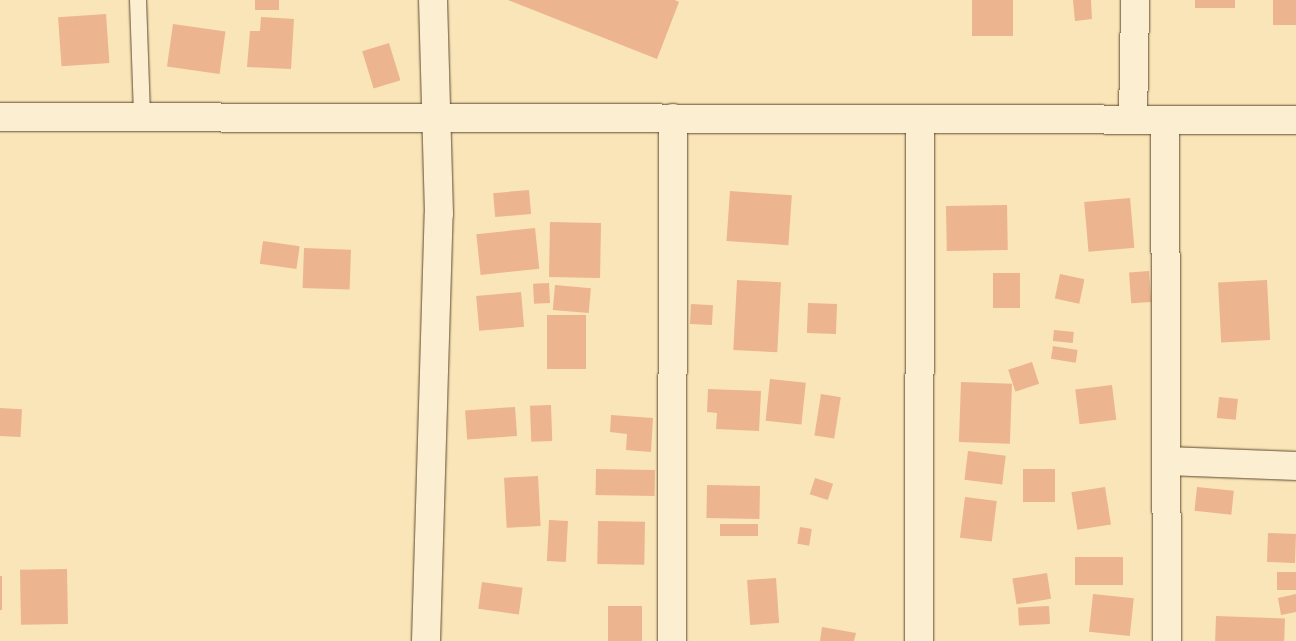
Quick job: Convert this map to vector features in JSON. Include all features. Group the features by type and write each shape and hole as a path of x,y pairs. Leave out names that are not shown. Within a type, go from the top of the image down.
{"street":[{"path":"426,641 439,214 434,118 432,0"},
{"path":"1133,120 1135,0"},
{"path":"0,117 1296,120"},
{"path":"672,641 673,118"},
{"path":"919,641 920,119"},
{"path":"1165,120 1168,461 1167,641"},
{"path":"1168,461 1296,466"}],"lane":[{"path":"138,0 142,117"}],"building":[{"path":"255,0 279,0 279,10 255,10"},
{"path":"508,0 675,0 679,2 657,59"},
{"path":"972,0 1013,0 1013,36 972,36"},
{"path":"1073,0 1091,0 1092,19 1075,21"},
{"path":"1195,0 1235,0 1235,8 1195,8"},
{"path":"1273,0 1296,0 1296,25 1273,25"},
{"path":"106,14 109,63 62,66 58,17"},
{"path":"261,17 294,19 291,69 247,67 250,31 260,31"},
{"path":"173,24 225,31 219,74 167,67"},
{"path":"389,43 400,80 374,88 362,51"},
{"path":"529,190 531,214 495,217 493,193"},
{"path":"730,191 792,195 788,245 727,241"},
{"path":"1130,198 1134,248 1089,252 1084,202"},
{"path":"1007,205 1008,250 947,251 946,206"},
{"path":"550,222 601,223 600,278 549,277"},
{"path":"535,228 539,269 481,275 476,234"},
{"path":"263,241 300,246 296,269 260,264"},
{"path":"304,248 351,250 350,290 303,288"},
{"path":"1149,271 1151,302 1131,303 1129,272"},
{"path":"993,273 1020,273 1020,308 993,308"},
{"path":"1060,274 1084,279 1079,304 1055,298"},
{"path":"737,280 781,282 777,352 733,350"},
{"path":"1267,280 1270,340 1221,342 1218,283"},
{"path":"549,283 550,303 534,304 533,284"},
{"path":"555,285 591,288 589,313 553,310"},
{"path":"521,292 524,327 479,331 476,296"},
{"path":"808,303 837,304 836,334 807,333"},
{"path":"691,304 713,305 712,325 690,324"},
{"path":"547,315 586,315 586,369 547,369"},
{"path":"1054,330 1074,332 1073,343 1053,341"},
{"path":"1053,346 1078,350 1076,363 1051,359"},
{"path":"1032,362 1039,384 1015,392 1008,370"},
{"path":"770,379 806,383 801,425 766,421"},
{"path":"961,382 1012,384 1010,444 959,442"},
{"path":"1112,385 1116,420 1080,424 1075,390"},
{"path":"708,389 761,391 759,431 716,429 717,413 707,412"},
{"path":"821,394 841,397 834,439 814,435"},
{"path":"1219,397 1238,399 1236,420 1217,418"},
{"path":"551,405 552,441 531,442 530,406"},
{"path":"515,407 517,436 467,439 465,410"},
{"path":"0,408 22,409 21,437 0,436"},
{"path":"611,415 653,418 651,452 626,450 627,434 610,432"},
{"path":"968,451 1006,456 1002,484 964,480"},
{"path":"596,469 655,470 655,496 596,495"},
{"path":"1023,469 1055,469 1055,502 1023,502"},
{"path":"538,476 541,526 507,528 504,478"},
{"path":"815,478 833,484 828,500 810,494"},
{"path":"707,485 760,486 759,519 706,518"},
{"path":"1105,487 1111,525 1077,530 1071,492"},
{"path":"1197,487 1234,491 1231,515 1194,511"},
{"path":"965,497 997,501 992,542 960,538"},
{"path":"549,520 568,521 566,562 547,561"},
{"path":"598,521 645,522 644,565 597,564"},
{"path":"720,524 758,524 758,536 720,536"},
{"path":"800,527 812,529 809,546 797,544"},
{"path":"1268,533 1296,534 1295,563 1267,562"},
{"path":"1075,557 1123,557 1123,585 1075,585"},
{"path":"67,569 68,624 21,625 20,570"},
{"path":"1277,572 1296,572 1296,590 1277,590"},
{"path":"1047,573 1051,599 1016,604 1012,578"},
{"path":"0,576 2,576 2,610 0,610"},
{"path":"776,578 779,623 750,625 747,580"},
{"path":"482,582 523,588 519,614 478,609"},
{"path":"1093,594 1134,598 1130,636 1089,632"},
{"path":"1296,594 1296,612 1281,615 1278,598"},
{"path":"608,606 642,606 642,641 608,641"},
{"path":"1049,606 1050,624 1019,626 1018,608"},
{"path":"1216,616 1285,618 1284,641 1215,641"},
{"path":"822,627 856,633 854,641 820,641"}]}
